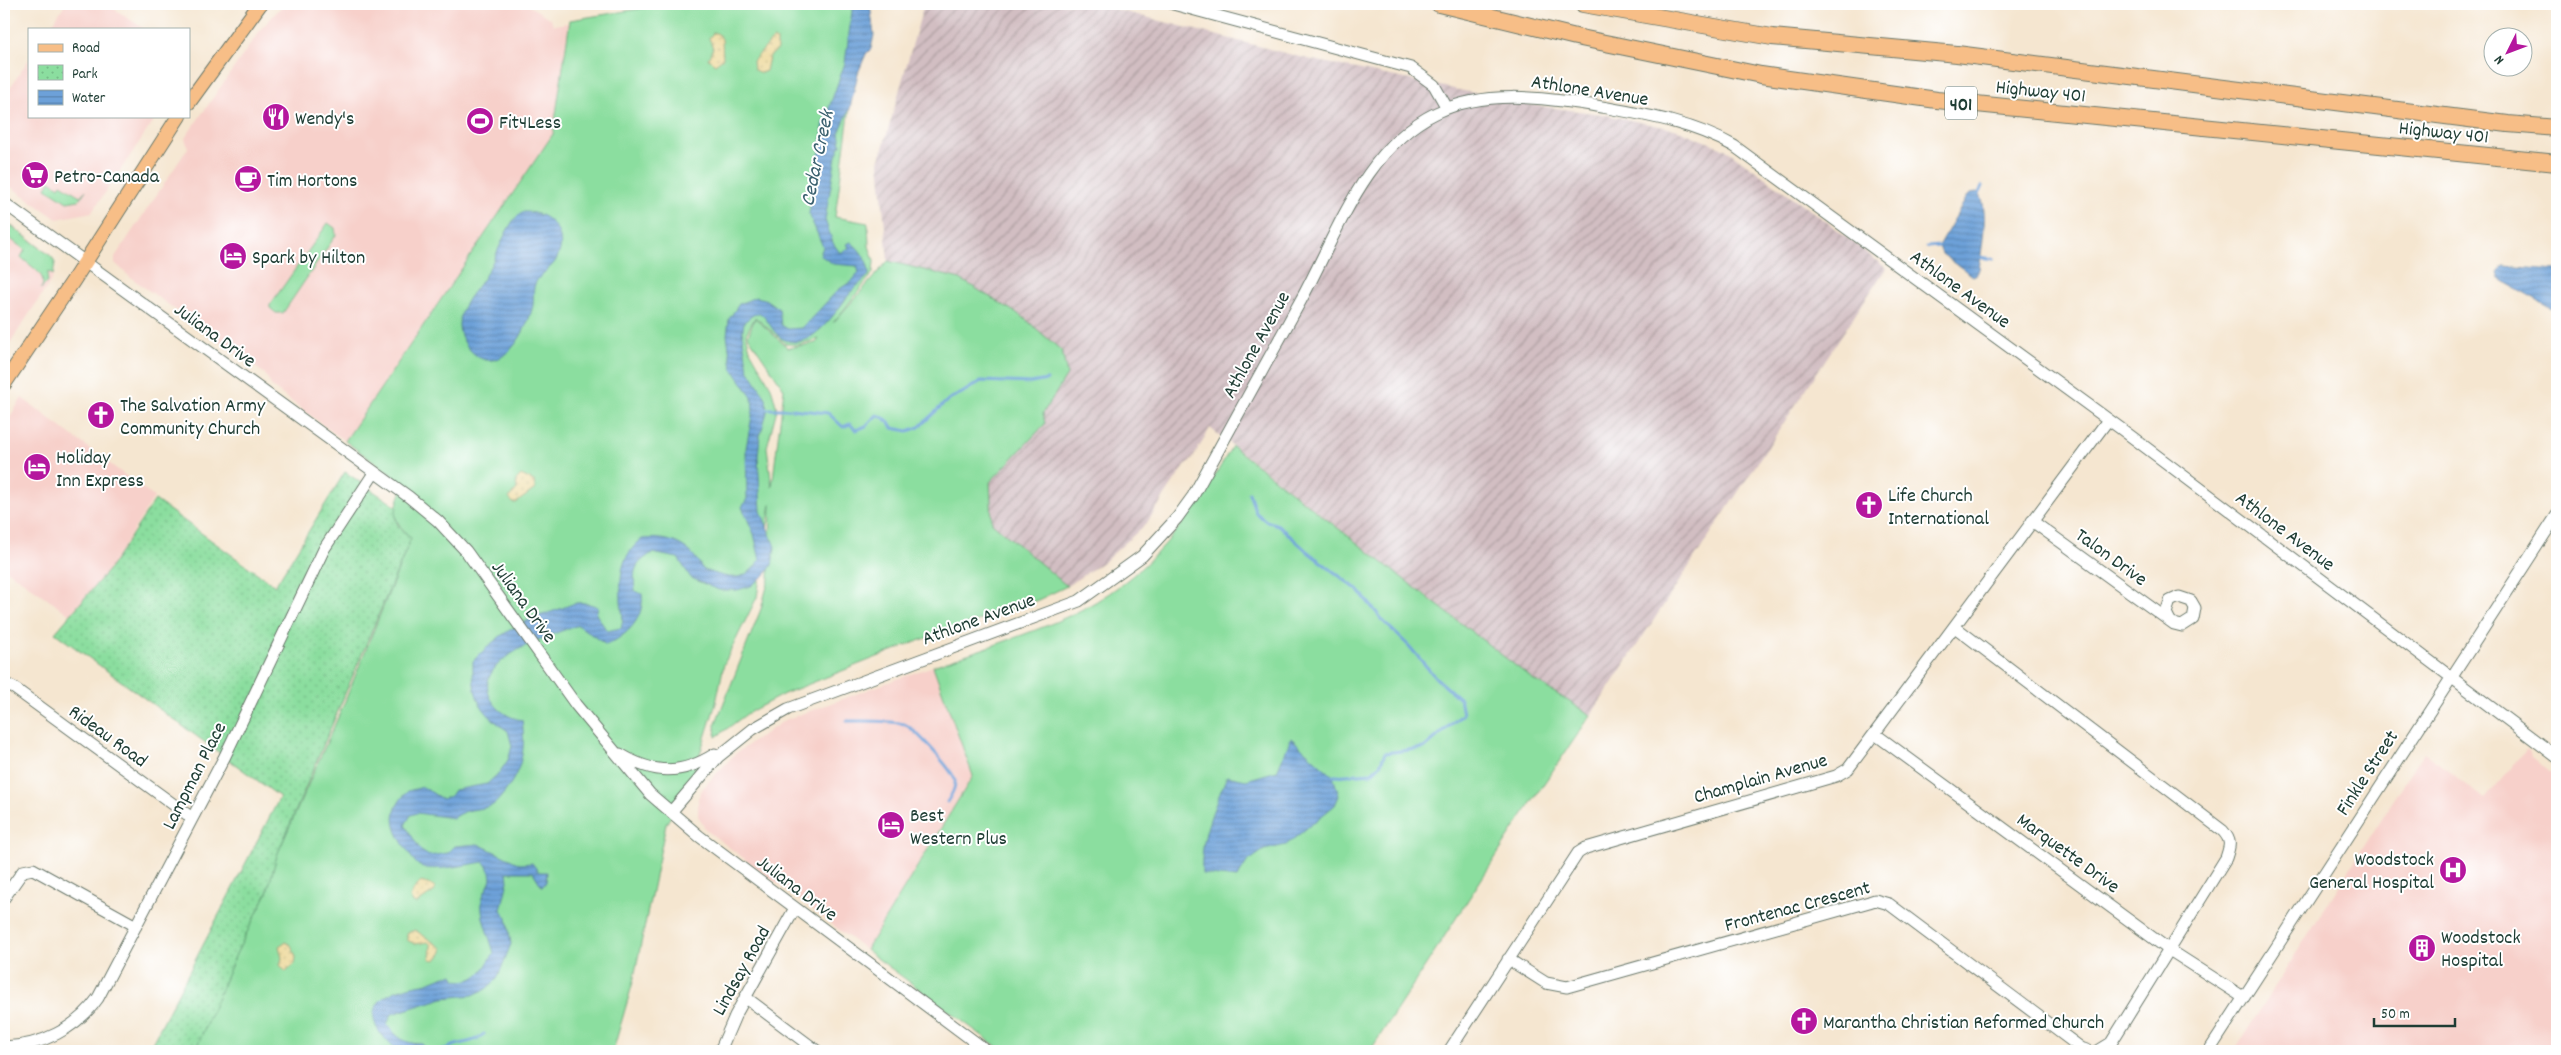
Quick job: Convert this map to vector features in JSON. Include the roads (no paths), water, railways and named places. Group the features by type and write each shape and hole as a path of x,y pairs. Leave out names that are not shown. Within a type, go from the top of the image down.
{"highway":[{"name":"Highway 401","path":"1438,4 1576,37 1761,75 1928,99 2557,163"},
{"name":"Highway 401","path":"1583,4 1772,36 1956,54 2508,124 2557,128"}],"main road":[{"path":"190,101 260,4"},
{"path":"4,384 178,118"}],"street":[{"path":"1173,4 1411,68 1434,85 1447,108"},
{"name":"Athlone Avenue","path":"671,812 704,771 738,740 788,709 1079,601 1142,556 1177,518 1192,496 1366,177 1396,143 1434,114 1447,108 1492,99 1520,97 1556,100 1678,122 1719,138 1763,166 2108,420 2557,757"},
{"name":"Juliana Drive","path":"4,203 422,507 452,535 512,613 539,653 602,737 636,778 671,812 795,908 987,1051"},
{"name":"Champlain Avenue","path":"1450,1051 1573,860 1586,848 1836,776 1848,768 1876,734 2108,420"},
{"name":"Lampman Place","path":"4,1047 46,1039 80,1018 98,998 225,756 324,549 374,473"},
{"name":"Finkle Street","path":"2209,1051 2450,677 2557,515"},
{"name":"Talon Drive","path":"2032,521 2170,621"},
{"path":"1955,628 2227,835 2230,845 2226,858 2111,1043 2098,1051"},
{"name":"Rideau Road","path":"4,684 14,688 192,818"},
{"name":"Marquette Drive","path":"1876,734 2168,949 2243,997"},
{"path":"602,737 621,755 634,762 650,768 667,770 691,768 738,740"},
{"path":"4,898 23,872 33,870 136,926"},
{"name":"Frontenac Crescent","path":"1508,959 1546,983 1567,987 1869,902 1882,901 1889,904 2081,1048 2089,1051"},
{"name":"Lindsay Road","path":"720,1051 745,997 795,908"},
{"path":"745,997 818,1051"}],"water":[{"path":"853,4 870,4 874,35 871,49 866,54 858,73 850,108 839,133 841,144 836,156 825,220 833,243 840,253 849,248 847,244 851,242 864,257 868,265 869,275 852,291 822,328 802,341 791,342 780,337 760,313 753,315 744,322 742,335 748,369 766,398 767,412 760,436 758,456 761,511 775,547 772,565 766,574 751,586 737,590 719,590 691,578 678,558 652,553 641,561 636,568 634,577 635,591 642,594 641,611 633,625 621,637 606,645 578,625 533,642 516,651 502,661 492,672 488,685 491,699 504,713 522,720 523,750 515,776 504,793 493,805 463,812 453,818 417,813 411,815 405,825 421,851 429,856 448,853 455,846 478,844 520,864 532,863 539,872 547,872 546,882 542,887 533,872 507,872 508,881 501,910 507,918 511,944 497,979 486,989 473,995 443,998 392,1014 387,1024 394,1033 411,1043 422,1044 428,1051 398,1051 377,1028 374,1017 375,1008 380,1001 396,991 445,976 453,975 456,980 469,980 479,974 494,953 482,914 483,896 491,880 489,869 484,862 435,869 420,866 414,861 403,845 394,822 394,814 397,807 408,791 423,787 442,799 450,796 454,790 487,784 499,773 508,760 512,746 508,731 490,717 479,702 474,684 473,661 492,643 510,630 541,615 575,603 591,604 598,607 596,614 607,631 621,628 623,618 621,575 629,553 642,539 661,539 678,544 692,553 702,569 727,577 741,576 747,573 760,560 754,534 742,507 747,499 746,448 753,411 752,397 732,368 727,335 729,319 739,304 756,297 765,299 779,309 781,325 788,329 802,328 838,290 852,281 859,273 857,266 833,264 820,255 823,247 809,214 812,195 810,183 820,152 824,122 845,63"},
{"path":"1977,192 1983,206 1984,228 1979,269 1977,274 1973,276 1942,254 1939,246 1967,197 1971,193"},
{"path":"524,212 542,216 555,226 561,242 560,251 554,263 536,282 531,313 519,339 500,358 492,360 483,359 472,352 463,340 459,329 460,317 465,303 491,266 509,227 516,217"},
{"path":"2503,266 2557,270 2557,311 2500,279 2498,273"},
{"path":"1291,738 1333,776 1339,796 1335,805 1286,845 1264,850 1247,862 1237,878 1202,874 1203,848 1208,824 1227,776 1246,780 1277,771"}],"waterway":[{"path":"1979,193 1982,186"},
{"path":"1927,247 1939,246"},
{"path":"1980,257 1993,259"},
{"path":"764,409 792,409 828,413 843,427 850,424 856,430 866,426 877,415 886,419 893,428 908,431 919,427 949,399 981,381 1031,383 1047,380"},
{"path":"1249,493 1256,513 1266,521 1278,525 1308,552 1359,591 1385,623 1409,646 1436,678 1460,699 1463,714 1424,748 1385,753 1380,765 1372,773 1333,776"},
{"path":"847,721 891,722 904,724 909,727 932,750 953,776 955,786 947,802"},
{"path":"442,1051 474,1040 484,1034"}],"place":[{"name":"Wendy's","path":"276,117"},
{"name":"Fit4Less","path":"480,121"},
{"name":"Petro-Canada","path":"35,175"},
{"name":"Tim Hortons","path":"248,179"},
{"name":"Spark by Hilton","path":"233,256"},
{"name":"The Salvation Army Community Church","path":"101,415"},
{"name":"Holiday Inn Express","path":"37,467"},
{"name":"Life Church International","path":"1869,505"},
{"name":"Best Western Plus","path":"891,825"},
{"name":"Woodstock General Hospital","path":"2453,870"},
{"name":"Woodstock Hospital","path":"2422,948"},
{"name":"Marantha Christian Reformed Church","path":"1804,1021"}],"water label":[{"name":"Cedar Creek","path":"816,158"}]}
